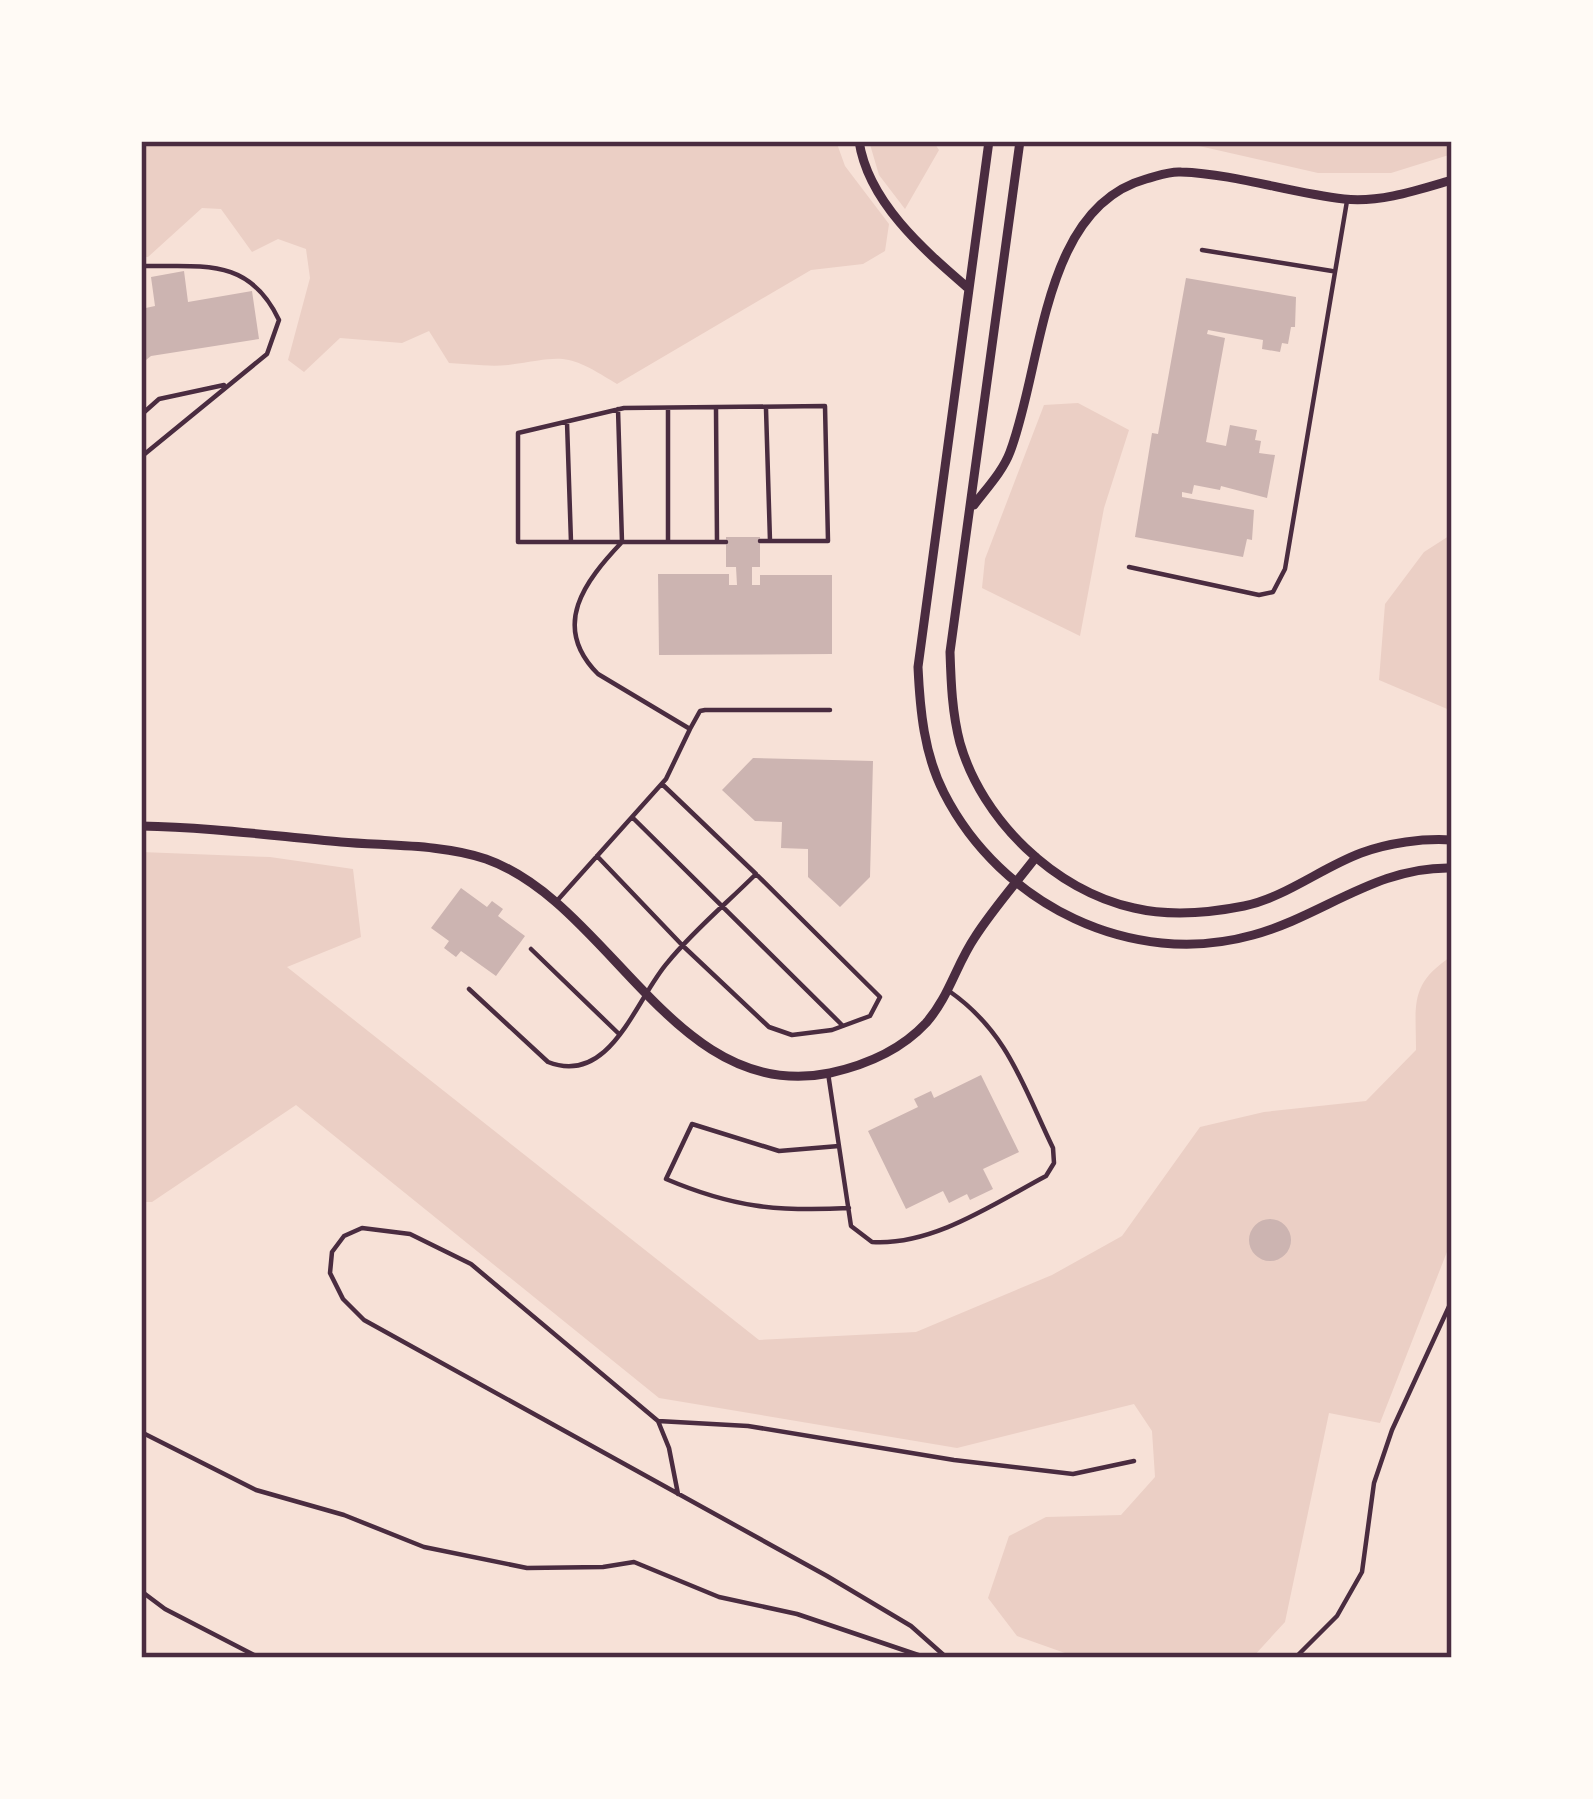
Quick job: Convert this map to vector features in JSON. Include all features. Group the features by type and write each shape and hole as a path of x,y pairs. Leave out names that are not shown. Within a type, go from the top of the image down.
{"street":[{"path":"859,141 874,184 896,218 968,288"},
{"path":"989,141 918,667 920,718 943,791 973,840 1051,907 1119,936 1158,946 1207,946 1292,922 1381,878 1426,867 1449,868 1452,843 1416,841 1361,853 1246,906 1200,912 1132,908 1103,898 1036,857 1007,828 980,790 961,745 950,652 1020,141"},
{"path":"971,509 1009,458 1055,280 1073,238 1096,206 1123,185 1175,171 1347,200 1384,198 1452,181"},
{"path":"141,826 210,827 446,851 488,860 555,904 715,1052 758,1072 793,1077 860,1066 894,1050 923,1027 949,992 973,939 1036,857"}],"lane":[{"path":"1129,567 1259,595 1273,592 1278,585 1285,569 1347,200"},
{"path":"1202,250 1334,271"},
{"path":"141,266 222,267 257,285 278,320 267,354 141,457"},
{"path":"141,415 159,399 230,384"},
{"path":"716,407 722,542 518,542 518,433 618,409 668,407 825,406 828,541 760,542"},
{"path":"668,407 668,542"},
{"path":"766,407 770,541"},
{"path":"618,409 622,542 593,571 582,590 575,635 585,662 598,674 690,729"},
{"path":"567,422 572,542"},
{"path":"555,904 662,784 700,711 830,710"},
{"path":"597,856 769,1027 792,1035 870,1016 880,997 662,784"},
{"path":"632,818 842,1026"},
{"path":"470,989 548,1062 562,1068 583,1066 619,1034 665,964 755,874"},
{"path":"531,950 619,1034"},
{"path":"828,1073 851,1226 861,1237 886,1243 959,1222 1046,1176 1054,1163 1053,1148 998,1035 978,1011 949,992"},
{"path":"839,1147 779,1151 692,1124 666,1179 747,1207 785,1212 849,1208"},
{"path":"678,1494 658,1421 471,1264 410,1234 362,1228 344,1236 332,1252 330,1273 343,1299 364,1320 911,1626 947,1658"},
{"path":"1295,1658 1336,1616 1363,1572 1374,1483 1392,1430 1452,1300"},
{"path":"658,1421 748,1426 1073,1474 1133,1461"},
{"path":"141,1432 256,1490 344,1515 424,1546 527,1568 634,1562 718,1597 797,1614 927,1658"},
{"path":"141,1592 260,1658"}],"shaded area":[{"path":"141,141 836,141 845,166 889,224 885,251 863,264 811,270 617,384 564,359 501,366 449,363 429,331 402,343 340,338 304,372 288,360 310,278 306,249 278,239 252,252 221,209 202,208 148,257 141,257"},
{"path":"869,141 933,141 939,150 905,209 879,175"},
{"path":"1177,141 1452,141 1452,154 1391,173 1318,173"},
{"path":"1078,403 1129,430 1104,508 1080,636 982,588 985,559 1044,405"},
{"path":"1452,534 1452,711 1379,680 1385,604 1424,552"},
{"path":"141,852 270,857 353,869 361,937 287,967 759,1340 916,1332 1052,1275 1122,1236 1200,1127 1264,1112 1366,1101 1416,1050 1418,996 1428,976 1452,956 1452,1239 1380,1423 1329,1413 1285,1622 1252,1658 1079,1658 1017,1636 988,1598 1009,1536 1046,1517 1121,1515 1155,1477 1152,1431 1134,1404 957,1448 659,1398 296,1105 152,1202 141,1202"}],"building":[{"path":"184,271 188,302 252,291 259,339 151,356 141,364 141,309 155,306 151,277"},
{"path":"1186,278 1296,297 1295,327 1280,352 1262,349 1263,340 1208,330 1207,334 1225,338 1206,442 1226,446 1230,425 1257,430 1259,453 1275,455 1267,498 1221,486 1220,490 1194,485 1192,494 1182,492 1182,497 1254,510 1252,540 1247,539 1243,557 1135,537"},
{"path":"726,537 760,537 760,567 752,567 752,585 760,585 760,575 832,575 832,654 659,655 658,574 729,574 729,585 737,585 736,567 726,567"},
{"path":"753,758 873,761 870,877 840,907 808,877 808,849 781,848 782,822 755,821 722,790"},
{"path":"461,888 487,907 492,901 503,909 498,916 525,936 496,976 461,951 456,957 444,948 449,941 431,928"},
{"path":"981,1075 1019,1152 983,1169 993,1189 949,1203 943,1191 906,1209 868,1131 918,1107 914,1099 931,1091 934,1098"},
{"path":"1270,1219 1285,1225 1291,1240 1285,1255 1270,1261 1255,1255 1249,1240 1255,1225"}]}
